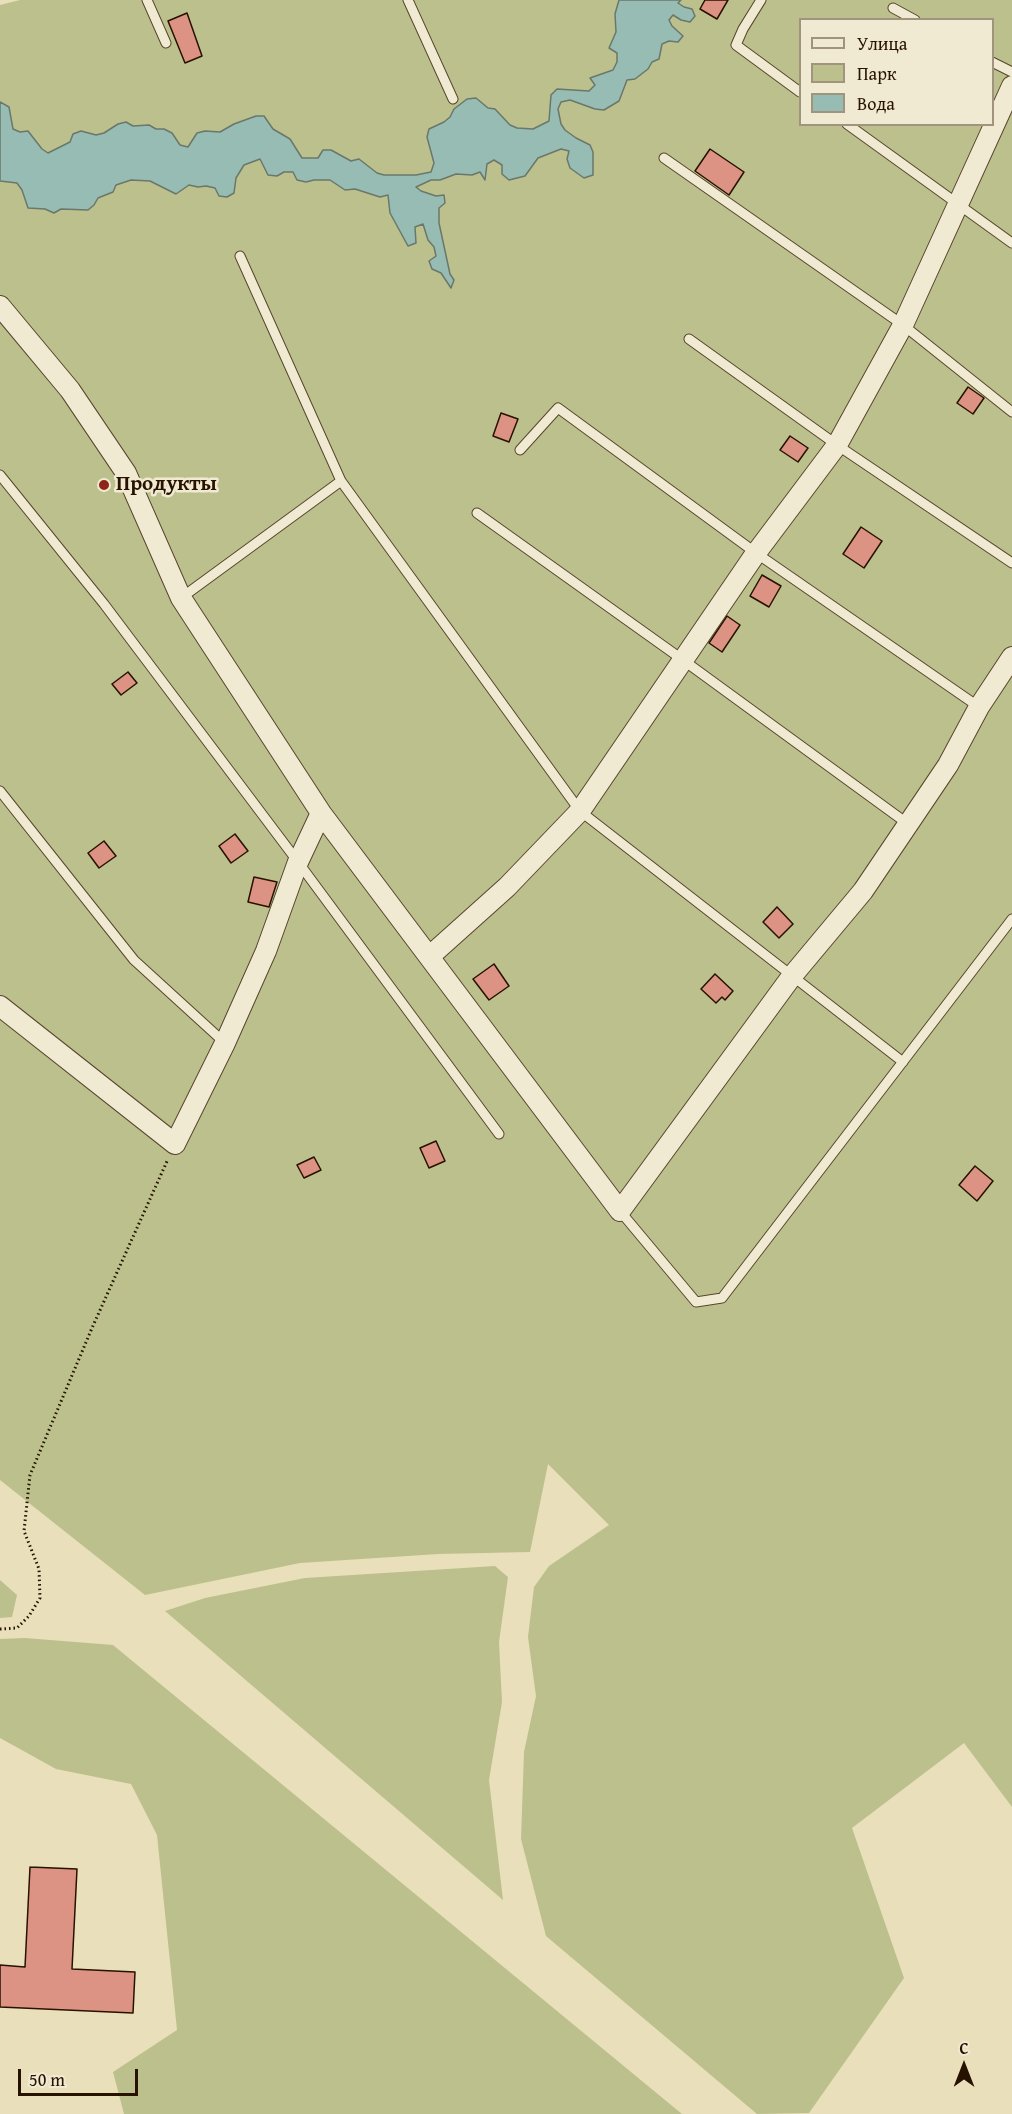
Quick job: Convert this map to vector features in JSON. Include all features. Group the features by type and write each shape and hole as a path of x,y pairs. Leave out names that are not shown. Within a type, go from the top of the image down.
{"street":[{"path":"430,956 507,887 580,811 756,553 837,445 903,325 1012,86"},
{"path":"0,306 70,390 126,473 181,598 321,813 620,1211 792,976 863,891 948,765 979,707 1012,657"},
{"path":"0,1006 175,1144 267,951 298,862 321,813"}],"lane":[{"path":"147,0 166,43"},
{"path":"408,0 453,99"},
{"path":"761,0 736,45 799,91"},
{"path":"893,8 911,18"},
{"path":"994,63 1012,72"},
{"path":"850,126 1012,243"},
{"path":"664,158 903,325 1012,412"},
{"path":"240,256 341,481 580,811 903,1062"},
{"path":"689,339 837,445 1012,563"},
{"path":"520,450 558,408 756,553 979,707"},
{"path":"0,475 104,604 499,1134"},
{"path":"181,598 341,481"},
{"path":"477,513 908,824"},
{"path":"0,791 134,960 225,1043"},
{"path":"620,1211 696,1302 722,1298 1012,919"}],"path":[{"path":"0,1629 18,1628 40,1598 39,1569 24,1531 30,1475 92,1328 175,1144"}],"green space":[{"path":"20,0 1012,0 1012,1807 964,1743 852,1828 904,1978 809,2113 757,2114 546,1936 521,1839 524,1752 536,1696 528,1637 534,1587 549,1566 609,1525 548,1464 530,1552 438,1554 300,1563 145,1595 0,1480 0,5"},
{"path":"495,1566 508,1577 499,1642 502,1702 489,1780 503,1900 165,1611 205,1598 305,1578"},
{"path":"0,1580 17,1595 12,1617 0,1618"},
{"path":"25,1638 113,1645 682,2114 124,2114 113,2072 177,2030 157,1835 131,1784 56,1769 0,1738 0,1639"}],"water":[{"path":"619,0 681,0 678,3 692,9 695,16 690,22 673,15 669,20 683,36 678,42 669,41 662,44 659,59 652,62 648,69 635,79 627,80 619,101 604,110 570,100 561,102 558,109 561,124 565,130 590,145 593,152 593,175 584,178 570,168 567,159 569,151 561,149 538,158 525,176 509,180 502,174 502,165 494,160 487,164 485,180 480,172 472,175 456,174 440,180 431,180 416,187 436,196 444,195 445,203 439,208 439,223 450,274 454,280 451,288 441,273 432,269 429,261 436,256 423,224 415,227 416,243 408,246 390,213 388,195 380,197 355,189 345,190 330,180 306,182 297,180 293,172 284,172 277,176 268,175 260,159 244,165 236,178 234,193 227,197 219,196 215,188 206,186 189,185 176,194 150,181 131,180 116,185 113,192 98,198 88,210 61,209 54,213 45,209 28,208 17,183 0,181 0,102 9,107 13,129 20,132 28,131 48,153 70,142 73,134 81,131 96,135 126,122 133,126 149,125 156,129 164,129 172,133 180,145 188,147 197,133 220,132 256,116 264,116 273,129 290,139 302,158 318,158 323,150 331,150 351,161 359,159 377,173 384,175 416,175 431,172 434,163 427,137 429,129 444,122 454,109 467,99 476,98 488,108 495,109 510,125 533,129 549,121 551,95 557,89 589,91 595,85 590,78 613,70 617,62 617,53 609,48 616,32 615,14"}],"building":[{"path":"705,0 728,0 717,19 700,9"},
{"path":"187,13 202,56 185,63 168,21"},
{"path":"710,149 744,172 729,195 695,171"},
{"path":"968,387 984,398 973,414 957,403"},
{"path":"501,413 518,419 509,442 493,436"},
{"path":"790,436 808,448 798,462 780,450"},
{"path":"861,527 882,541 864,568 843,554"},
{"path":"762,575 781,586 769,607 750,596"},
{"path":"727,616 740,625 722,652 709,643"},
{"path":"128,672 137,683 121,695 112,684"},
{"path":"235,834 248,851 231,863 219,846"},
{"path":"104,841 116,856 99,868 88,853"},
{"path":"254,877 277,882 269,907 248,902"},
{"path":"777,907 793,924 779,938 763,922"},
{"path":"494,964 509,986 489,1000 473,979"},
{"path":"715,974 733,991 725,1000 722,997 716,1003 701,989"},
{"path":"436,1141 445,1161 429,1168 420,1148"},
{"path":"314,1157 321,1170 304,1178 297,1165"},
{"path":"975,1166 993,1181 977,1201 959,1185"},
{"path":"30,1867 77,1869 72,1969 135,1972 133,2013 0,2007 0,1965 25,1967"}],"place":[{"name":"Продукты","path":"104,485"}]}
